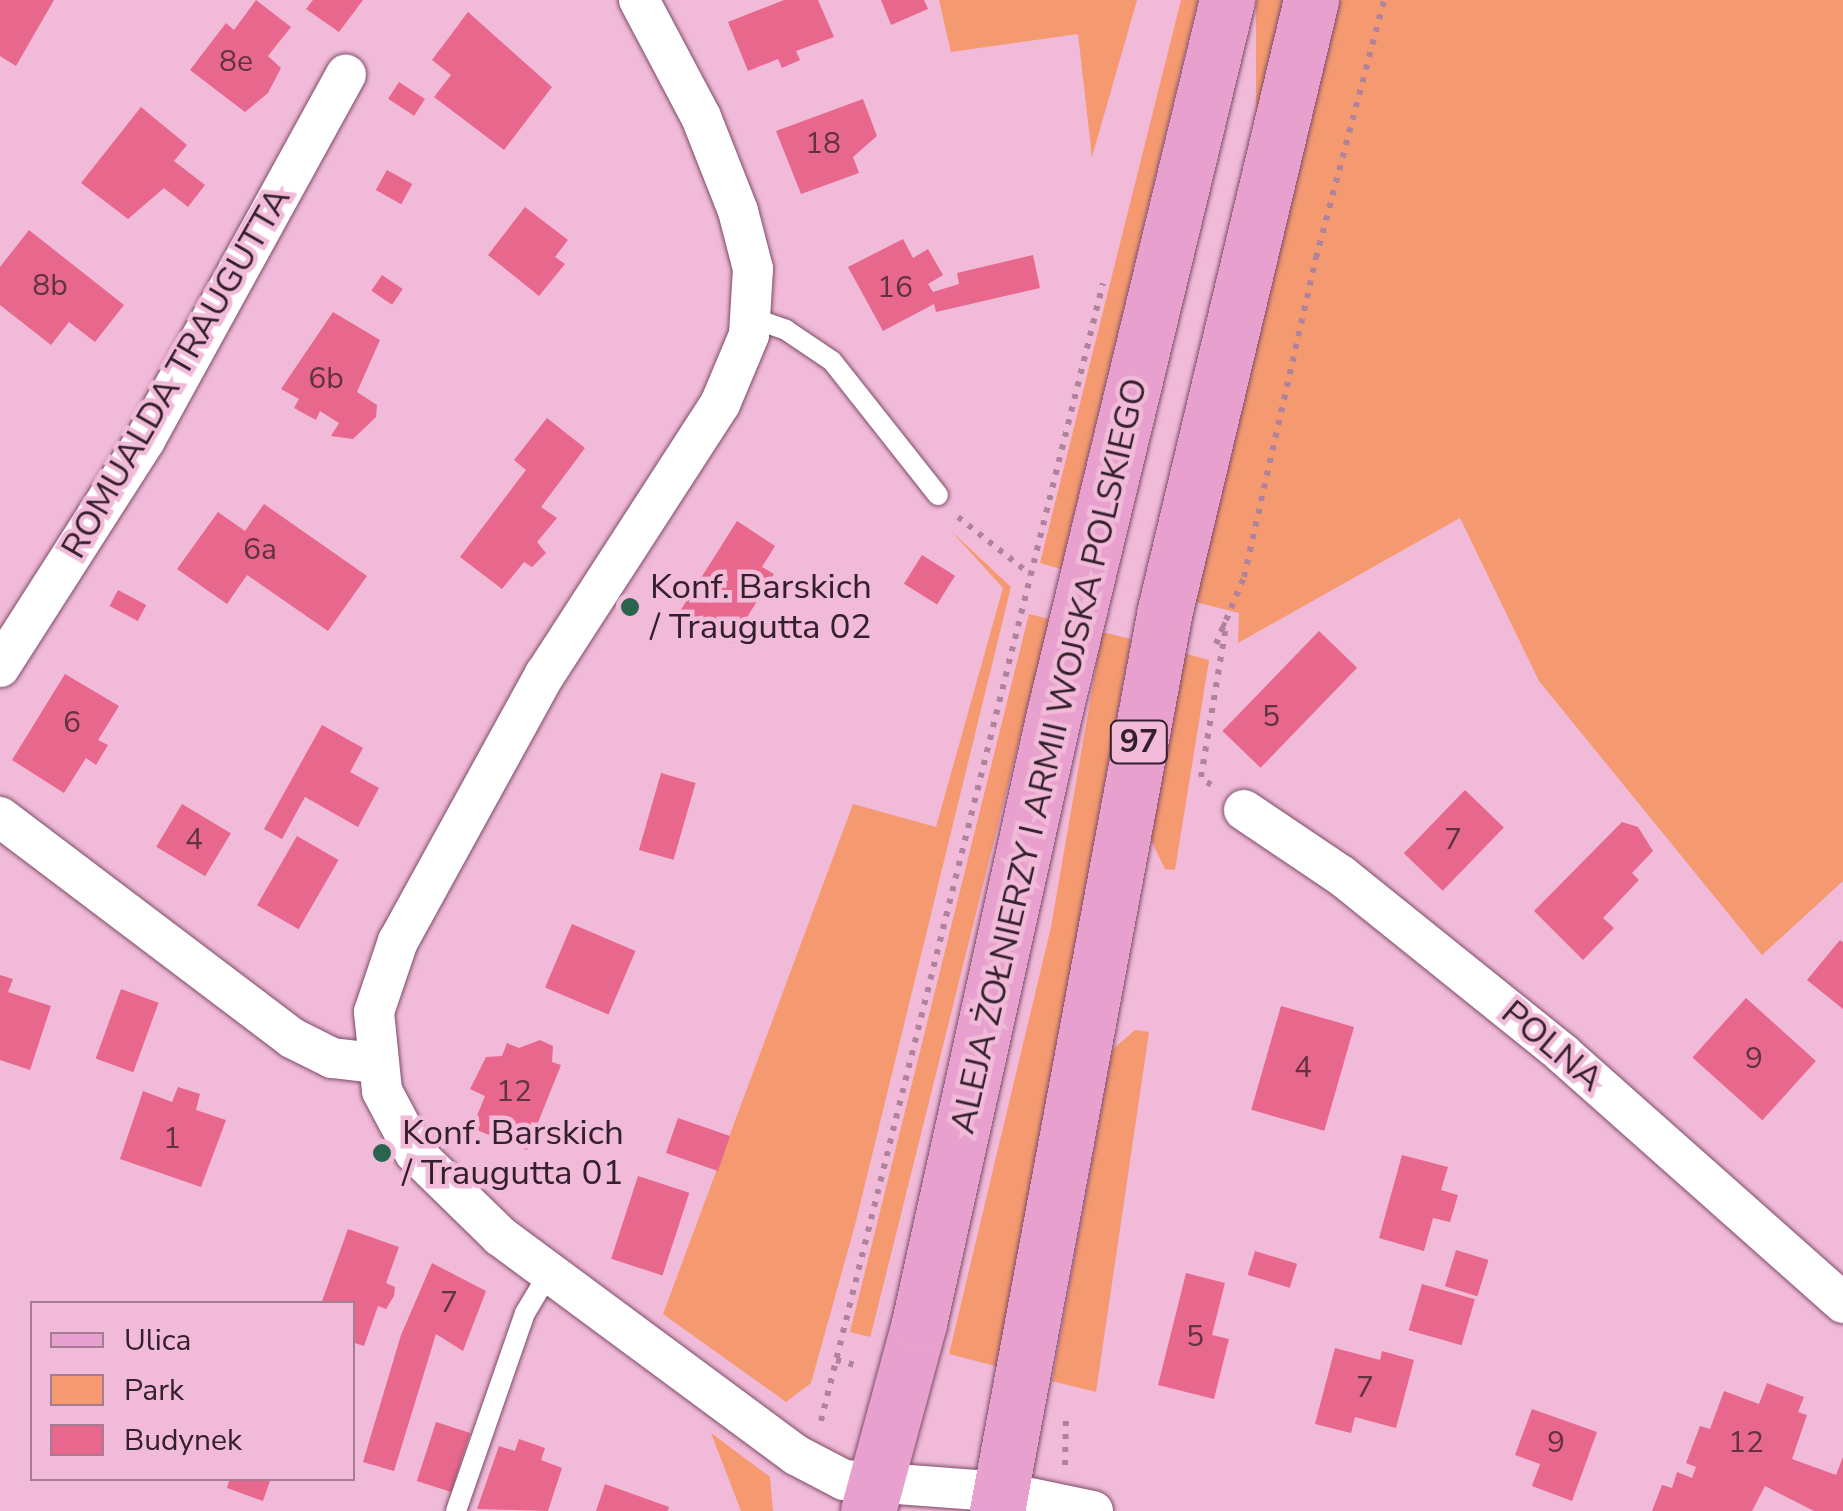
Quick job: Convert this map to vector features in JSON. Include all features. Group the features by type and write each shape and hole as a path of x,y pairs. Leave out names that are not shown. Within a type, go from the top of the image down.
{"main road":[{"name":"ALEJA ŻOŁNIERZY I ARMII WOJSKA POLSKIEGO","path":"872,1498 1227,0"},
{"name":"97","path":"999,1501 1162,620 1311,0"}],"street":[{"path":"639,0 702,118 738,211 753,269 752,318 720,404 545,674 411,915 378,995 375,1064 393,1117 416,1153 476,1214 768,1438 872,1498 999,1501 1093,1511"},
{"name":"ROMUALDA TRAUGUTTA","path":"0,667 145,440 346,75"},
{"name":"POLNA","path":"1244,810 1342,876 1563,1054 1843,1303"},
{"path":"0,817 292,1038 332,1058 375,1064"}],"lane":[{"path":"752,318 786,330 832,361 938,495"},
{"path":"456,1511 525,1313 549,1273"}],"path":[{"path":"1216,644 1244,577 1316,258 1384,0"},
{"path":"836,1360 1108,267"}],"green space":[{"path":"939,0 1137,0 1092,157 1078,34 951,52"},
{"path":"1181,0 1198,0 1061,569 1040,563"},
{"path":"1256,0 1284,0 1284,599 1256,599"},
{"path":"1340,0 1843,0 1843,881 1762,955 1539,681 1460,518 1238,643 1239,613 1195,602"},
{"path":"951,531 1011,587 855,1225 811,1383 786,1402 663,1314 853,804 936,827 1003,588"},
{"path":"1029,614 1049,619 870,1337 850,1332"},
{"path":"1102,632 1131,639 999,1367 949,1354 1051,927"},
{"path":"1183,653 1209,660 1175,870 1165,869 1150,838"},
{"path":"1135,1030 1149,1032 1096,1392 1052,1381 1112,1050"},
{"path":"711,1433 770,1477 773,1511 741,1511"}],"building":[{"path":"0,0 54,0 16,66 0,56"},
{"path":"256,0 291,27 268,56 281,68 268,93 245,112 190,70 226,23 234,30"},
{"path":"313,0 363,0 339,32 306,9"},
{"path":"784,0 818,0 834,37 796,51 800,60 782,68 778,59 748,71 728,22"},
{"path":"881,0 924,0 928,9 891,25"},
{"path":"468,12 552,87 504,150 434,97 451,75 432,60"},
{"path":"399,82 425,99 414,116 388,99"},
{"path":"863,99 877,136 853,157 859,173 801,194 776,131"},
{"path":"141,107 187,145 174,161 205,185 188,207 164,188 128,219 81,183"},
{"path":"387,170 412,184 401,204 376,190"},
{"path":"525,207 568,240 555,257 565,264 539,296 488,255"},
{"path":"29,230 124,305 95,342 69,322 51,345 0,305 0,267"},
{"path":"903,239 913,258 928,249 943,275 928,284 933,292 959,284 957,273 1033,255 1040,288 936,312 934,304 883,331 848,267"},
{"path":"382,275 403,289 392,305 371,291"},
{"path":"333,312 380,340 357,392 377,405 376,417 353,439 331,436 339,423 320,411 316,420 294,408 299,399 281,389"},
{"path":"547,418 585,448 541,507 557,518 537,542 546,553 532,567 524,562 502,589 460,557 526,470 514,460"},
{"path":"264,504 367,576 328,631 247,575 227,604 177,569 218,512 245,531"},
{"path":"737,521 775,546 762,567 774,574 731,643 680,611"},
{"path":"922,555 955,576 937,605 904,584"},
{"path":"118,590 146,605 138,621 110,606"},
{"path":"1319,631 1357,668 1261,768 1222,731"},
{"path":"65,674 119,706 98,740 108,745 96,765 86,758 64,793 12,760"},
{"path":"322,725 363,748 350,772 379,788 358,827 305,797 282,839 264,829"},
{"path":"661,773 696,783 674,860 639,850"},
{"path":"1465,790 1504,828 1443,891 1404,853"},
{"path":"182,804 231,833 205,876 156,847"},
{"path":"1622,822 1638,827 1653,851 1632,873 1639,880 1603,918 1614,928 1583,960 1534,911"},
{"path":"297,836 339,860 299,929 257,905"},
{"path":"572,924 636,951 609,1014 545,988"},
{"path":"1840,940 1843,942 1843,1009 1807,980"},
{"path":"0,975 13,979 8,992 51,1006 30,1070 0,1060"},
{"path":"121,989 159,1003 133,1072 96,1059"},
{"path":"1746,998 1816,1061 1762,1120 1692,1057"},
{"path":"1281,1006 1354,1027 1324,1131 1251,1110"},
{"path":"540,1040 553,1046 552,1062 561,1065 527,1150 472,1128 485,1096 470,1089 486,1057 502,1056 507,1043 519,1048"},
{"path":"178,1087 200,1094 196,1110 226,1120 201,1187 120,1159 143,1091 172,1102"},
{"path":"678,1118 730,1136 718,1171 666,1153"},
{"path":"1402,1155 1448,1167 1441,1190 1458,1195 1450,1222 1433,1218 1424,1251 1379,1238"},
{"path":"638,1176 689,1193 662,1275 611,1259"},
{"path":"348,1229 399,1247 386,1283 395,1287 394,1296 386,1309 378,1306 364,1346 355,1343 355,1301 322,1301"},
{"path":"1456,1250 1489,1260 1477,1296 1445,1286"},
{"path":"1255,1251 1297,1264 1290,1288 1248,1275"},
{"path":"432,1263 486,1291 463,1351 436,1334 394,1471 363,1462 401,1335"},
{"path":"1186,1273 1225,1283 1212,1335 1229,1339 1214,1399 1158,1385"},
{"path":"1422,1284 1475,1299 1462,1345 1409,1330"},
{"path":"1335,1348 1380,1360 1382,1351 1414,1360 1396,1428 1355,1417 1351,1433 1315,1424"},
{"path":"1767,1383 1804,1397 1798,1412 1807,1415 1792,1459 1836,1475 1843,1457 1843,1511 1814,1511 1765,1486 1752,1511 1652,1511 1662,1485 1672,1488 1677,1472 1692,1478 1696,1467 1686,1463 1700,1426 1710,1429 1724,1391 1759,1404"},
{"path":"1532,1409 1597,1432 1572,1501 1532,1486 1540,1464 1515,1455"},
{"path":"436,1422 470,1433 451,1492 417,1481"},
{"path":"519,1439 545,1448 541,1460 562,1468 548,1511 477,1509 499,1446 515,1451"},
{"path":"229,1481 270,1481 263,1501 227,1488"},
{"path":"605,1484 669,1507 668,1511 596,1511"}],"place":[{"name":"Konf. Barskich / Traugutta 02","path":"630,607"},
{"name":"Konf. Barskich / Traugutta 01","path":"382,1153"}]}
